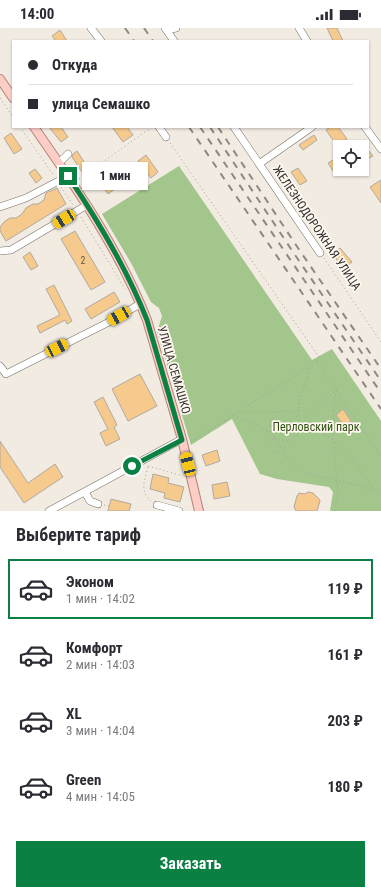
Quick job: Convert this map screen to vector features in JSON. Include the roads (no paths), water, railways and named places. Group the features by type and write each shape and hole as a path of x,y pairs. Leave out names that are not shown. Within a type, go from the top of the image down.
{"main road":[{"path":"0,79 12,97"},
{"name":"УЛИЦА СЕМАШКО","path":"35,128 60,160 68,176 114,250 147,320 185,442 199,511"}],"street":[{"path":"91,28 100,40"},
{"path":"173,40 166,29 176,28"},
{"path":"299,28 307,40"},
{"path":"160,128 166,137"},
{"name":"ЖЕЛЕЗНОДОРОЖНАЯ УЛИЦА","path":"235,128 320,253"},
{"path":"259,164 311,128"},
{"path":"366,128 381,149"},
{"path":"60,160 68,154"},
{"path":"0,208 26,198 68,176"},
{"path":"1,249 11,250 86,205"},
{"path":"0,366 6,374 107,323 140,304"},
{"path":"49,511 185,442"},
{"path":"85,492 90,501 98,504"},
{"path":"157,505 178,511"}],"railway":[{"path":"125,28 133,40"},
{"path":"144,28 152,40"},
{"path":"190,128 381,409"},
{"path":"201,128 381,393"},
{"path":"211,128 381,381"},
{"path":"219,128 298,248 381,369"}],"park label":[{"name":"Перловский парк","path":"316,427"}]}
